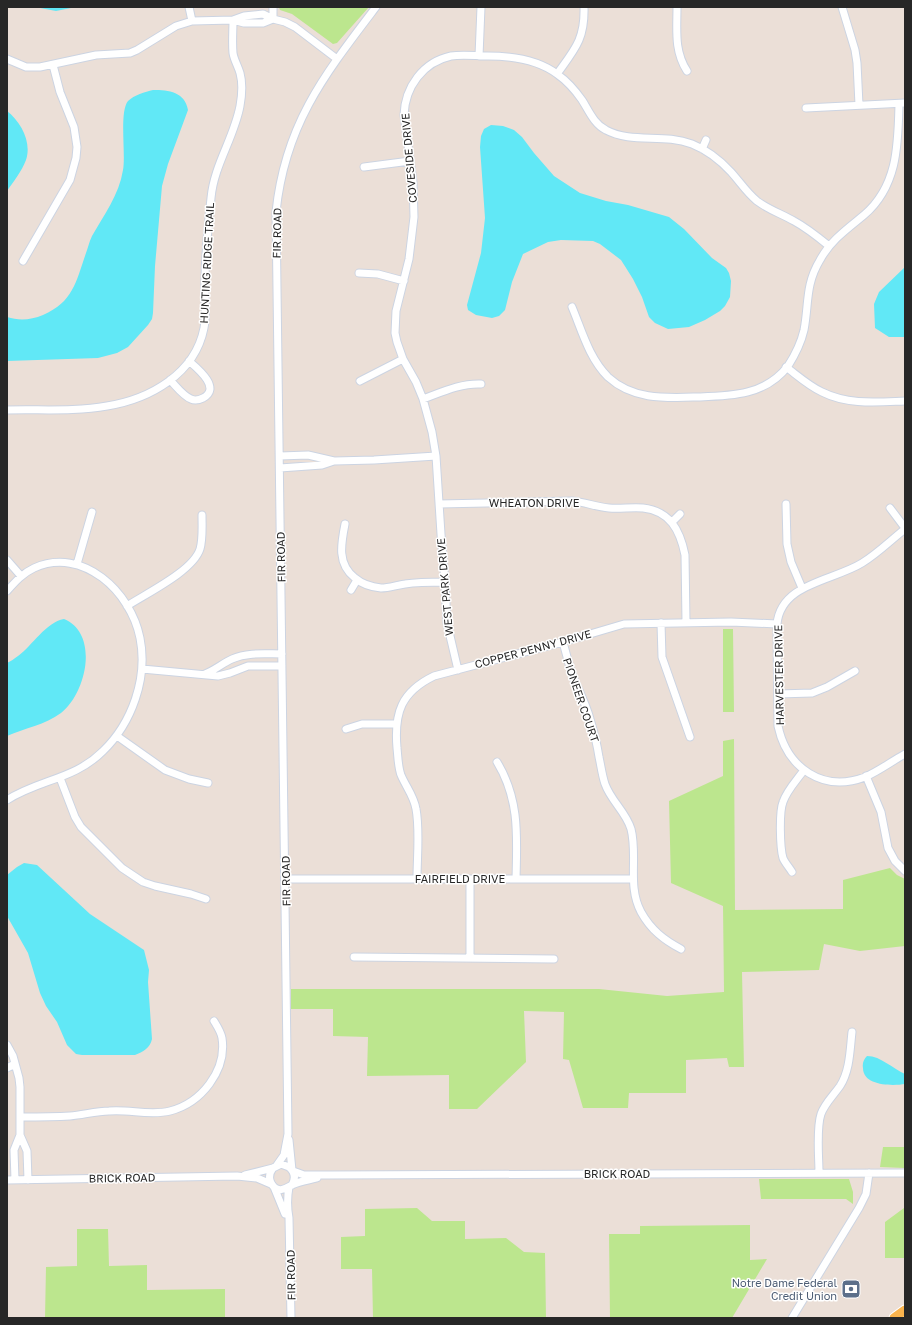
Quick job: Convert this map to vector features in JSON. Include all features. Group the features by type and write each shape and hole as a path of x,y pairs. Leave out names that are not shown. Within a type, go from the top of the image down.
{"main road":[{"path":"894,1318 905,1310"}],"street":[{"path":"189,7 192,21"},
{"path":"273,7 273,19"},
{"name":"FIR ROAD","path":"293,1170 288,1134 286,879 276,222 283,169 297,127 316,91 337,59 376,7"},
{"path":"479,56 481,7"},
{"path":"558,74 577,46 581,37 584,28 584,7"},
{"path":"677,7 678,50 682,64 687,71"},
{"path":"842,7 855,50 859,105"},
{"path":"7,59 19,65 30,67 54,65 96,54 130,53 176,26 192,21 233,20 244,23 263,23 273,19 285,22 295,27 337,59"},
{"name":"HUNTING RIDGE TRAIL","path":"7,410 80,409 108,406 148,393 170,380 185,368 200,342 204,328 205,265 213,185 236,120 242,90 240,74 234,55 233,20"},
{"name":"COVESIDE DRIVE","path":"439,504 436,456 432,432 423,399 416,382 403,359 397,342 395,323 396,311 409,259 414,217 413,182 404,115 405,107 408,93 415,80 428,67 443,59 460,55 502,56 531,61 542,65 558,74 575,91 593,118 608,132 632,138 668,139 691,144 702,149 722,163 747,192 757,201 802,226 829,246"},
{"path":"23,262 70,180 76,158 77,147 74,127 60,92 54,65"},
{"path":"572,307 595,361 609,377 626,389 638,394 652,397 731,396 744,394 763,386 774,379 786,367 798,347 804,331 807,295 810,282 819,260 829,246 871,209 879,199 891,176 896,156 902,103 806,108"},
{"path":"702,149 706,140"},
{"path":"364,167 410,161"},
{"path":"359,273 378,274 404,281"},
{"path":"360,381 403,359"},
{"path":"170,380 192,400 198,400 206,396 209,389 209,382 207,378 189,361"},
{"path":"786,367 811,386 835,397 860,402 905,402"},
{"path":"423,399 458,386 467,384 481,384"},
{"path":"280,456 308,455 334,460 374,460 436,456"},
{"path":"280,468 322,465 334,460"},
{"name":"WHEATON DRIVE","path":"439,504 581,502 607,508 643,508 663,515 672,522"},
{"name":"WEST PARK DRIVE","path":"439,504 448,628 458,670"},
{"path":"786,504 787,544 791,562 802,588"},
{"path":"890,508 905,528"},
{"path":"77,564 92,512"},
{"path":"680,514 672,522 680,536 685,555 686,622"},
{"path":"127,606 181,573 194,561 199,553 201,544 202,515"},
{"path":"345,524 342,539 342,557 344,565 349,573 368,586 383,588 406,583 445,582"},
{"name":"HARVESTER DRIVE","path":"905,528 861,564 802,588 791,595 781,609 777,624 778,726 781,739 791,758 804,770 818,778 836,782 850,781 866,776 905,754"},
{"path":"7,560 21,576"},
{"path":"7,591 21,576 44,564 59,562 77,564 100,576 110,584 127,606 140,636 142,655 142,669 134,704 129,716 117,736 102,752 86,765 60,778 26,789 7,800"},
{"path":"351,590 358,580"},
{"name":"COPPER PENNY DRIVE","path":"396,724 401,706 411,692 425,680 434,676 624,624 731,622 777,624"},
{"path":"661,623 662,657 690,737"},
{"name":"PIONEER COURT","path":"562,642 570,670 590,718 605,785 610,795 627,819 630,828 633,843 633,879 637,902 648,923 666,940 681,949"},
{"path":"205,674 226,662 243,655 282,654"},
{"path":"142,669 218,676 252,666 282,666"},
{"path":"778,694 812,693 827,687 855,671"},
{"path":"346,729 362,724 396,724 400,770 416,809 417,879"},
{"path":"117,736 165,770 189,779 208,782"},
{"path":"497,762 509,786 516,812 516,879"},
{"path":"792,872 783,857 781,848 781,808 785,796 804,770"},
{"path":"866,776 881,812 888,848 895,861 905,872"},
{"path":"60,778 75,817 81,827 122,868 143,882 191,894 206,900"},
{"name":"FAIRFIELD DRIVE","path":"286,879 633,879"},
{"path":"470,879 470,958"},
{"path":"354,958 554,959"},
{"path":"20,1118 69,1116 109,1110 159,1113 179,1108 190,1103 202,1094 208,1087 219,1067 222,1037 214,1021"},
{"path":"819,1173 820,1115 845,1075 852,1032"},
{"path":"7,1046 15,1064 20,1087 20,1135 14,1150 11,1180"},
{"path":"7,1068 15,1064"},
{"name":"FIR ROAD","path":"275,1167 284,1155 288,1134"},
{"path":"20,1135 28,1151 28,1180"},
{"path":"285,1165 293,1170 294,1178 291,1186 282,1190 273,1186 269,1176 275,1167 285,1165"},
{"name":"BRICK ROAD","path":"237,1176 275,1167"},
{"name":"BRICK ROAD","path":"293,1170 304,1175 905,1173"},
{"path":"792,1318 859,1208 866,1194 869,1173"},
{"name":"BRICK ROAD","path":"291,1186 329,1175"},
{"name":"BRICK ROAD","path":"11,1180 237,1176 257,1178 273,1186"},
{"name":"FIR ROAD","path":"273,1186 282,1204 290,1231"},
{"name":"FIR ROAD","path":"291,1186 287,1198 290,1231 291,1318"}],"green space":[{"path":"279,7 369,7 337,43 333,44 292,14 280,10"},
{"path":"723,629 733,629 734,712 723,712"},
{"path":"734,739 735,910 843,909 843,880 890,868 897,875 905,879 905,946 860,951 824,944 819,970 742,972 744,1067 729,1067 727,1058 686,1060 686,1093 629,1093 628,1108 583,1108 569,1060 563,1059 564,1012 524,1011 526,1062 477,1109 449,1109 449,1075 367,1076 368,1037 333,1036 333,1009 291,1009 291,989 599,989 667,996 724,992 723,906 671,883 669,801 723,776 723,741"},
{"path":"883,1147 905,1147 905,1168 880,1167"},
{"path":"759,1179 849,1179 853,1192 853,1204 846,1199 761,1199"},
{"path":"905,1179 905,1258 885,1258 885,1222 904,1208"},
{"path":"417,1208 432,1221 465,1221 465,1239 506,1238 524,1252 545,1253 546,1318 373,1318 372,1269 341,1269 341,1237 365,1236 365,1209"},
{"path":"750,1225 750,1260 767,1259 732,1318 610,1318 609,1234 640,1234 640,1226"},
{"path":"77,1229 108,1229 109,1266 147,1265 147,1290 225,1289 225,1318 45,1318 46,1267 77,1266"}],"water":[{"path":"35,7 76,7 56,11"},
{"path":"153,90 175,93 184,99 188,110 168,164 162,186 152,319 128,347 117,353 98,358 7,361 7,317 25,319 43,315 61,304 72,290 91,238 110,204 121,179 124,163 123,124 125,107 128,101 133,97"},
{"path":"7,111 21,127 28,146 26,160 7,191"},
{"path":"491,125 503,126 514,130 522,137 554,176 580,193 669,217 684,229 712,258 726,268 731,281 730,297 725,306 720,311 705,320 689,327 668,329 655,323 649,317 642,297 621,260 600,244 593,241 561,240 548,242 523,254 512,282 505,310 499,316 492,318 476,315 468,310 467,305 481,253 485,218 480,147 481,136 484,129"},
{"path":"905,267 905,337 889,337 875,328 874,304 879,292"},
{"path":"64,619 75,627 82,637 85,650 85,664 82,679 77,692 70,704 55,717 7,736 7,663 23,652 45,629 57,621"},
{"path":"24,863 37,865 90,914 144,950 149,970 148,982 152,1039 150,1045 143,1051 135,1055 82,1055 76,1054 67,1045 57,1022 46,1006 40,993 28,953 7,916 7,875"},
{"path":"867,1056 882,1060 905,1074 905,1084 886,1085 873,1082 864,1074 863,1066"}],"place":[{"name":"Notre Dame Federal Credit Union","path":"851,1289"}]}
